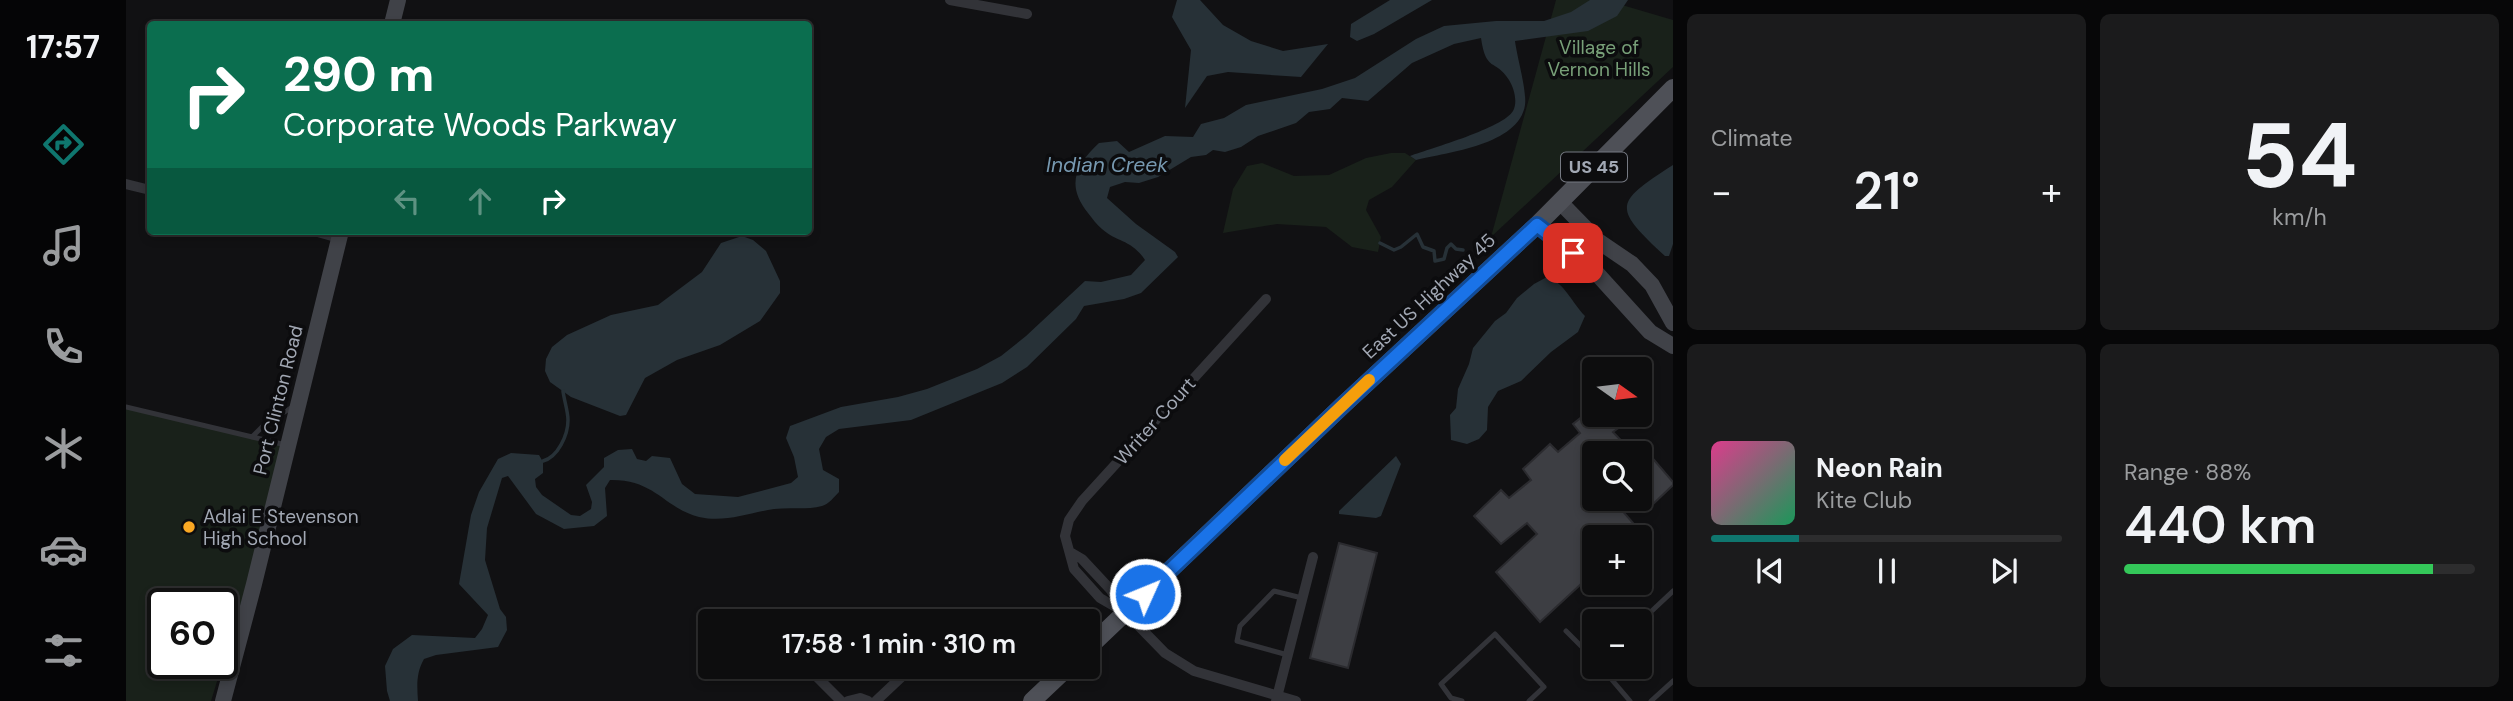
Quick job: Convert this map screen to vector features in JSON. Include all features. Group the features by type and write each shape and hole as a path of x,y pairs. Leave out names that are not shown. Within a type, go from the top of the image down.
{"main road":[{"name":"East US Highway 45","path":"1100,637 1537,225 1673,88"},
{"path":"1032,701 1055,679"}],"street":[{"path":"393,21 398,0"},
{"path":"950,0 1027,13"},
{"path":"126,184 147,189"},
{"path":"1560,202 1598,241 1632,264 1652,285 1673,323"},
{"path":"1537,225 1591,267 1650,332 1673,346"},
{"name":"Port Clinton Road","path":"223,701 340,235"},
{"name":"Writer Court","path":"1266,299 1082,501 1069,520 1065,536 1070,552 1082,559 1110,589 1126,613 1165,653 1194,671 1277,699 1296,701"},
{"path":"1277,699 1313,557"},
{"path":"819,679 841,701"},
{"path":"876,701 899,679"},
{"path":"848,701 860,698 867,701"}],"lane":[{"path":"252,437 264,425 298,403"},
{"path":"126,407 289,446"},
{"path":"1288,655 1237,641 1240,626 1274,591 1302,598"},
{"path":"1652,611 1673,592"},
{"path":"1566,631 1582,647"},
{"path":"1462,701 1451,698 1441,684 1495,634 1544,687 1529,701"},
{"path":"1611,679 1630,701"},
{"path":"1651,701 1673,681"}],"green space":[{"name":"Village of Vernon Hills","path":"1556,0 1605,0 1673,20 1673,67 1491,237"},
{"path":"1405,153 1416,160 1392,187 1369,200 1366,210 1381,237 1378,252 1352,247 1326,227 1277,224 1223,233 1233,189 1247,166 1262,163 1294,176 1329,175 1366,158"},
{"name":"Adlai E Stevenson High School","path":"126,407 289,446 238,613 238,588 147,588 147,679 218,679 211,701 126,701"}],"water":[{"path":"1177,0 1200,0 1223,25 1251,41 1283,51 1328,44 1301,77 1228,72 1207,76 1185,108 1191,50 1172,17"},
{"path":"1390,0 1432,0 1374,34 1357,41 1350,37 1351,24"},
{"name":"Indian Creek","path":"1590,0 1628,0 1617,16 1588,31 1515,41 1525,105 1520,119 1496,138 1463,150 1416,160 1410,156 1482,131 1513,111 1515,99 1509,80 1488,61 1481,38 1454,44 1412,63 1368,101 1342,98 1330,109 1309,112 1296,123 1258,136 1241,147 1225,152 1213,150 1206,155 1191,157 1158,177 1110,187 1107,198 1178,257 1141,293 1084,306 1076,319 1027,367 1002,383 911,420 839,429 826,437 819,449 823,470 839,479 839,492 825,505 774,509 709,519 687,513 638,484 610,480 605,488 607,516 594,526 564,529 536,514 508,476 502,478 487,528 485,560 500,609 506,617 507,630 498,647 424,659 418,674 418,701 390,701 385,666 393,649 412,635 475,638 482,629 488,615 459,584 471,515 479,492 498,459 511,453 539,455 543,462 543,473 535,479 536,487 542,495 571,515 580,516 591,509 592,502 586,485 604,467 604,458 618,450 632,449 637,459 646,461 652,456 670,458 682,484 695,494 738,497 791,483 798,477 786,438 790,426 841,407 927,389 977,369 1001,356 1026,336 1085,281 1101,282 1131,275 1145,260 1135,248 1100,227 1077,194 1075,185 1079,168 1099,143 1117,141 1129,152 1165,136 1193,137 1201,124 1224,118 1246,105 1322,89 1355,78 1416,39 1444,26 1496,21 1544,21 1571,12"},
{"path":"1673,165 1673,244 1669,256 1665,256 1636,226 1629,216 1627,206 1639,188"},
{"path":"742,236 753,240 766,251 780,281 780,293 760,321 720,345 677,360 645,378 626,415 620,416 571,397 550,382 545,371 546,359 552,347 567,335 611,315 658,305 702,272 721,243"},
{"path":"1547,277 1564,289 1585,316 1578,332 1551,352 1521,381 1498,391 1488,407 1487,430 1479,439 1467,444 1451,440 1450,415 1456,408 1458,389 1473,348 1517,298"},
{"path":"1396,456 1401,464 1381,516 1376,518 1339,514 1339,511"}],"building":[{"path":"1582,417 1582,427 1620,427 1613,432 1622,441 1582,441 1582,511 1623,511 1635,525 1582,525 1582,583 1540,622 1496,572 1537,534 1527,523 1501,544 1474,516 1501,490 1509,498 1531,480 1523,469 1550,444 1558,452 1580,433 1573,424"},
{"path":"1652,458 1673,482 1652,505"},
{"path":"1339,543 1377,553 1348,668 1310,658"}],"waterway":[{"path":"1380,243 1394,250 1417,234 1423,247 1434,251 1435,261 1444,259 1451,244 1456,249 1463,250"},
{"path":"543,461 558,450 568,426 563,391"}],"slow traffic":[{"path":"1285,460 1369,380"}],"place":[{"name":"Adlai E Stevenson High School","path":"189,527"}],"route":[{"path":"1145,594 1537,225 1573,253"}]}
